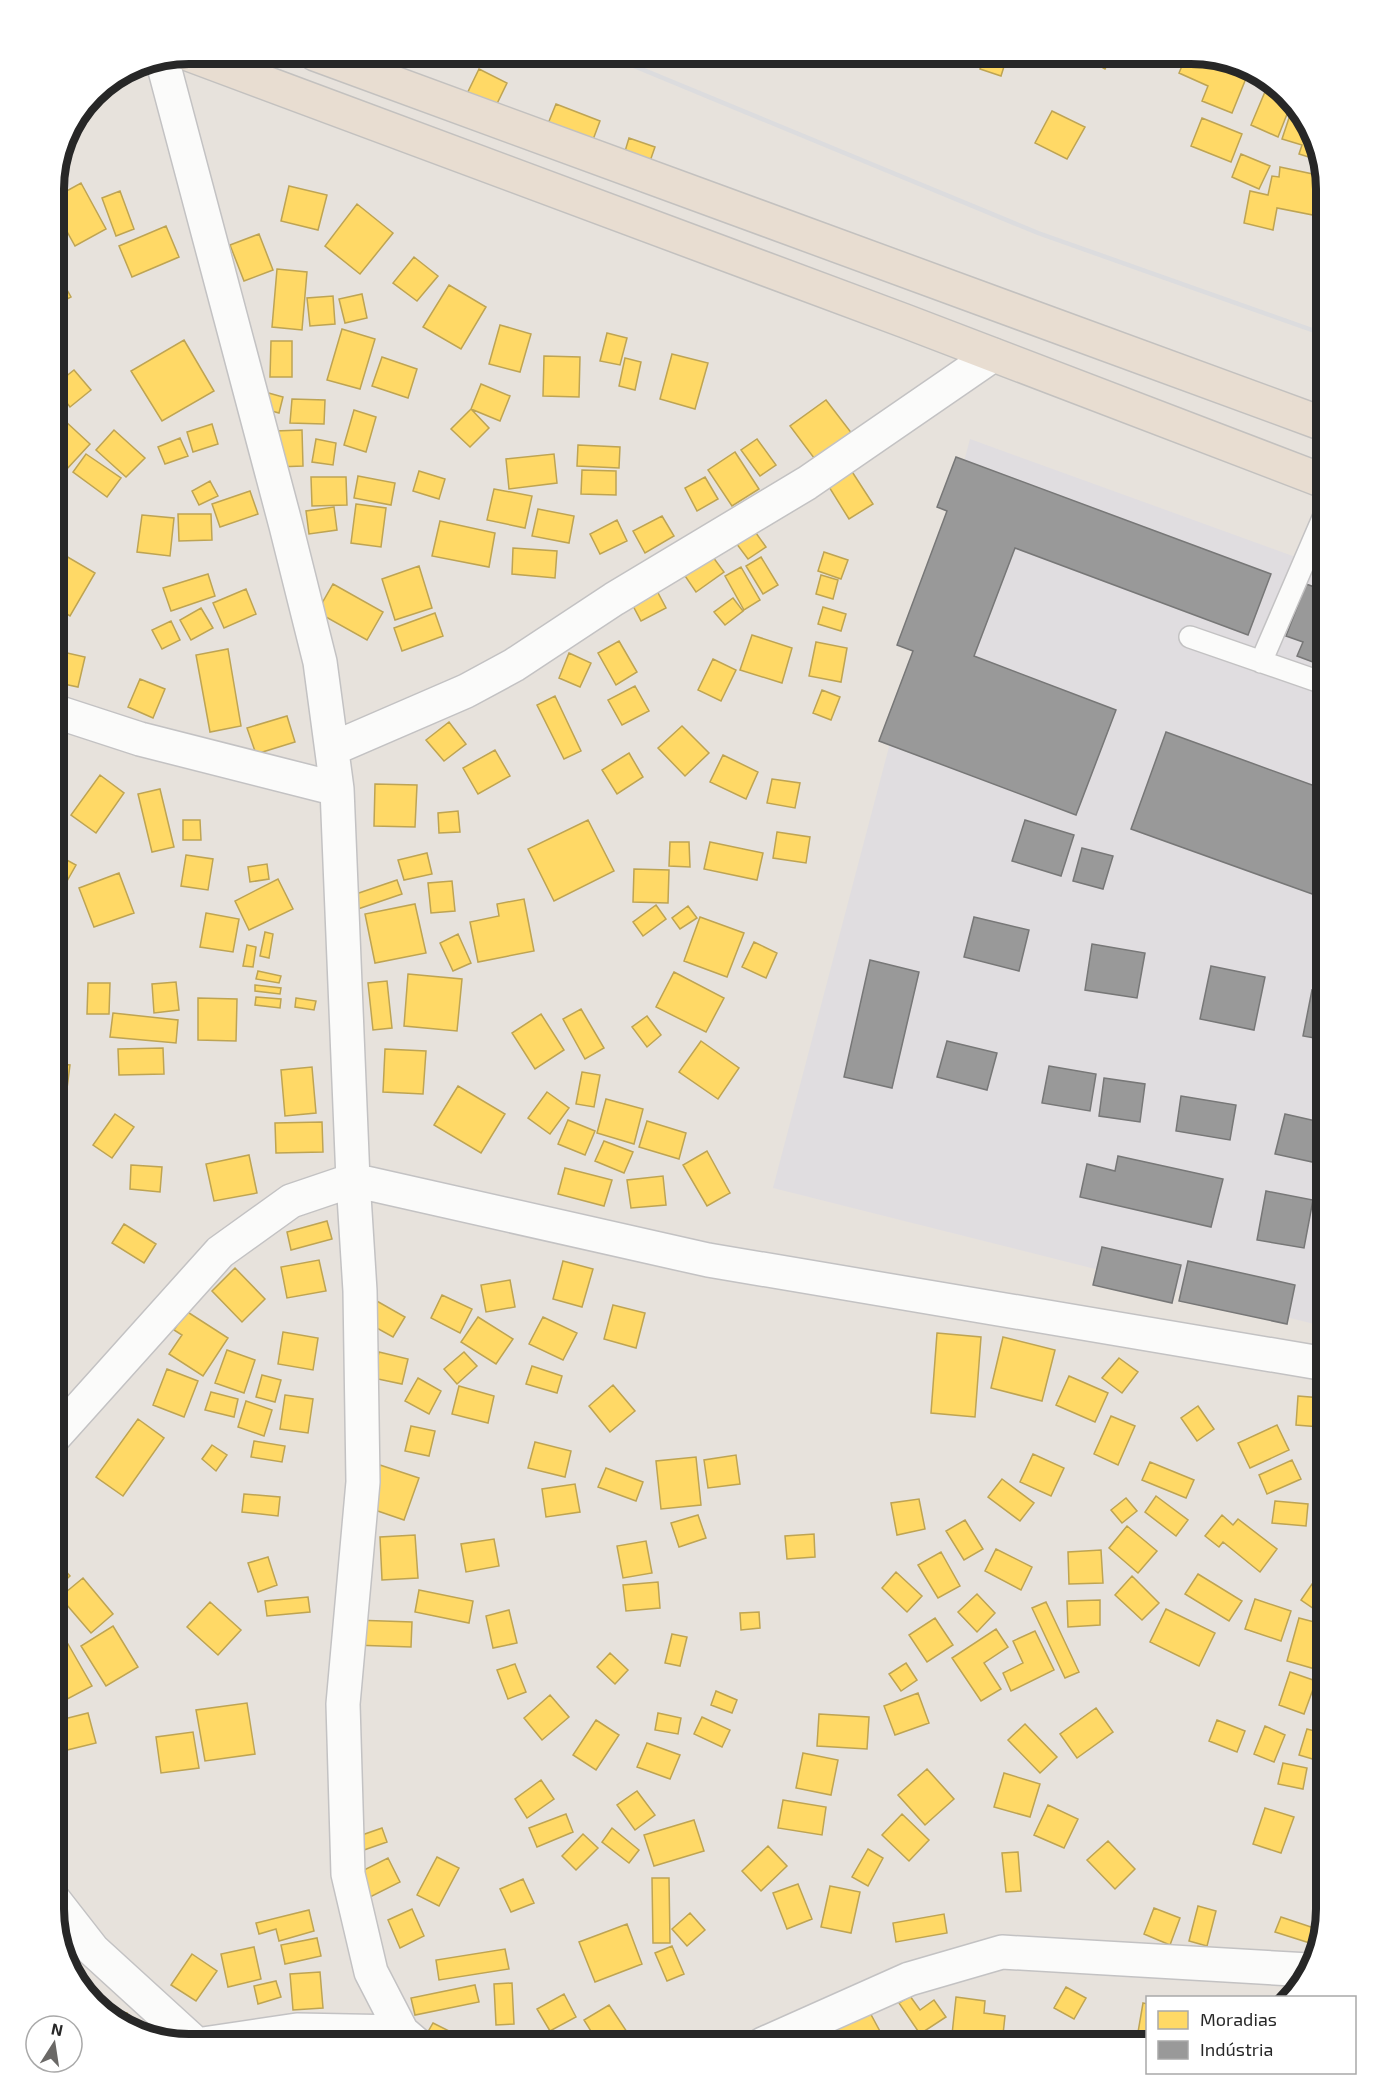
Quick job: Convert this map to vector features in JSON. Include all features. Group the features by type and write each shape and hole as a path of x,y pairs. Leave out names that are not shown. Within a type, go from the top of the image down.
{"highway":[{"path":"215,64 1316,478"},
{"path":"343,64 1316,421"}],"street":[{"path":"164,68 280,502 320,662 337,789 353,1180 360,1291 363,1482 343,1704 348,1874 371,1972 406,2033"},
{"path":"332,749 466,691 514,665 614,599 807,483 993,355"},
{"path":"65,714 140,739 337,789"},
{"path":"64,1425 219,1252 291,1201 353,1180 708,1260 1316,1362"},
{"path":"65,1914 93,1950 184,2033"},
{"path":"786,2034 909,1979 1002,1952 1300,1969"},
{"path":"276,2033 297,2030 341,2033"}],"lane":[{"path":"1261,662 1316,534"},
{"path":"1190,637 1316,681"}],"shaded area":[{"path":"970,439 1316,564 1316,1324 773,1188"}],"building: Moradias":[{"path":"390,64 405,64 402,70"},
{"path":"981,65 1005,65 1001,76 980,69"},
{"path":"1182,65 1199,65 1231,71 1246,77 1232,113 1202,101 1208,86 1179,73"},
{"path":"479,69 507,83 491,116 463,102"},
{"path":"1266,90 1288,112 1278,137 1251,125"},
{"path":"556,104 600,121 588,153 543,136"},
{"path":"1052,111 1085,127 1067,159 1035,143"},
{"path":"1290,115 1299,127 1311,158 1299,154 1302,145 1282,139"},
{"path":"1202,118 1242,134 1231,162 1191,146"},
{"path":"629,138 655,147 648,167 623,158"},
{"path":"1241,154 1270,166 1259,189 1232,177"},
{"path":"1280,167 1314,174 1316,216 1277,208 1273,230 1244,223 1250,191 1268,195 1272,176 1279,177"},
{"path":"81,183 106,229 75,246 65,228 65,192"},
{"path":"289,186 327,195 318,230 281,221"},
{"path":"120,191 134,229 116,236 102,198"},
{"path":"357,204 393,233 360,274 325,246"},
{"path":"166,226 179,257 132,277 119,246"},
{"path":"259,234 273,270 244,281 230,245"},
{"path":"414,257 438,276 417,301 393,283"},
{"path":"277,269 307,272 302,330 272,327"},
{"path":"449,285 486,307 461,349 423,327"},
{"path":"65,286 71,297 65,300"},
{"path":"362,294 367,318 345,323 339,299"},
{"path":"333,296 335,324 310,326 307,298"},
{"path":"500,325 531,334 520,372 489,364"},
{"path":"342,329 375,339 360,389 327,380"},
{"path":"607,333 627,338 620,365 600,361"},
{"path":"184,340 214,391 162,421 131,371"},
{"path":"271,341 292,341 292,377 270,377"},
{"path":"672,354 708,363 695,409 660,399"},
{"path":"544,356 580,357 579,397 543,396"},
{"path":"382,357 417,369 408,398 372,386"},
{"path":"625,358 641,362 635,390 619,386"},
{"path":"74,370 91,390 70,407 65,400 65,377"},
{"path":"481,384 510,396 500,421 471,409"},
{"path":"265,392 283,397 279,413 261,408"},
{"path":"292,399 325,400 324,424 290,423"},
{"path":"826,400 853,435 817,462 790,426"},
{"path":"471,409 489,428 470,447 451,429"},
{"path":"354,410 376,417 366,452 344,445"},
{"path":"65,421 90,444 65,469"},
{"path":"212,424 218,444 193,452 187,432"},
{"path":"114,430 145,458 126,477 96,450"},
{"path":"302,430 303,466 276,467 275,431"},
{"path":"180,438 188,456 165,464 158,447"},
{"path":"316,439 336,443 333,465 312,462"},
{"path":"757,439 776,465 760,476 741,450"},
{"path":"578,445 620,447 619,468 577,466"},
{"path":"735,452 759,489 732,506 708,470"},
{"path":"86,454 121,478 107,497 73,472"},
{"path":"554,454 557,483 509,489 506,459"},
{"path":"849,467 873,504 849,519 826,482"},
{"path":"582,470 616,471 616,495 581,494"},
{"path":"419,471 445,479 439,499 413,491"},
{"path":"358,476 395,483 391,505 354,498"},
{"path":"311,477 346,477 347,505 312,506"},
{"path":"705,477 718,499 697,511 685,488"},
{"path":"210,481 218,496 199,505 192,491"},
{"path":"494,489 532,496 525,528 487,520"},
{"path":"250,491 258,514 220,527 212,504"},
{"path":"356,504 386,508 381,547 351,543"},
{"path":"334,507 337,530 309,534 306,511"},
{"path":"538,509 574,516 569,543 532,536"},
{"path":"178,514 211,514 212,540 179,541"},
{"path":"142,515 174,518 170,556 137,552"},
{"path":"662,516 674,536 645,553 633,531"},
{"path":"617,520 627,541 600,554 590,534"},
{"path":"440,521 495,533 489,567 432,556"},
{"path":"751,526 766,547 748,559 733,539"},
{"path":"513,548 557,551 555,578 512,574"},
{"path":"824,552 848,560 841,579 818,571"},
{"path":"710,553 724,572 696,592 683,573"},
{"path":"65,555 95,573 70,616 65,613"},
{"path":"761,557 778,585 763,594 746,566"},
{"path":"419,566 432,608 395,620 382,579"},
{"path":"741,567 760,600 744,610 725,576"},
{"path":"208,574 215,596 171,611 163,588"},
{"path":"821,575 838,580 833,599 816,594"},
{"path":"333,584 383,612 367,640 317,612"},
{"path":"246,589 256,614 224,628 213,603"},
{"path":"656,589 666,608 641,621 631,602"},
{"path":"733,598 743,611 725,625 714,612"},
{"path":"823,607 846,614 841,631 818,624"},
{"path":"201,608 213,628 191,640 180,620"},
{"path":"435,613 443,636 402,651 394,628"},
{"path":"171,621 180,640 162,649 152,630"},
{"path":"752,635 792,648 782,683 740,670"},
{"path":"619,641 637,672 616,685 598,653"},
{"path":"816,642 847,648 841,682 809,676"},
{"path":"228,649 241,726 210,732 196,655"},
{"path":"65,652 85,657 78,687 65,684"},
{"path":"569,653 591,663 580,687 559,678"},
{"path":"713,659 736,670 721,701 698,690"},
{"path":"140,679 165,689 153,718 128,707"},
{"path":"635,686 649,711 622,725 608,700"},
{"path":"822,690 840,697 831,720 813,713"},
{"path":"555,696 581,751 564,759 537,705"},
{"path":"287,716 295,742 256,754 247,728"},
{"path":"449,722 466,744 444,761 426,740"},
{"path":"682,726 709,753 685,776 658,748"},
{"path":"495,750 510,776 478,794 463,768"},
{"path":"629,753 643,777 617,794 602,770"},
{"path":"723,755 758,772 746,799 710,782"},
{"path":"100,775 124,793 96,833 71,815"},
{"path":"772,779 800,783 795,808 767,803"},
{"path":"375,784 417,785 415,827 374,826"},
{"path":"160,789 174,847 152,852 138,794"},
{"path":"458,811 460,832 439,833 438,813"},
{"path":"183,820 200,820 201,840 183,840"},
{"path":"588,820 614,871 554,901 528,849"},
{"path":"777,832 810,837 806,863 773,858"},
{"path":"670,842 689,842 690,867 669,866"},
{"path":"710,842 763,853 757,880 704,869"},
{"path":"427,853 432,874 404,880 398,860"},
{"path":"186,855 213,859 208,890 181,886"},
{"path":"65,859 76,865 65,885"},
{"path":"267,864 269,879 250,882 248,867"},
{"path":"634,869 669,870 668,903 633,902"},
{"path":"119,873 134,913 94,927 79,888"},
{"path":"278,879 293,909 249,930 235,901"},
{"path":"397,880 402,894 355,910 350,896"},
{"path":"452,881 455,911 431,913 428,883"},
{"path":"524,899 534,951 478,962 470,922 499,916 497,904"},
{"path":"415,904 426,953 375,963 365,914"},
{"path":"656,905 666,919 643,936 633,922"},
{"path":"688,906 697,918 680,929 672,918"},
{"path":"206,913 239,919 233,952 200,947"},
{"path":"700,917 744,933 727,977 684,961"},
{"path":"265,932 273,934 269,958 260,956"},
{"path":"458,934 471,963 453,971 440,943"},
{"path":"754,942 777,953 766,978 742,967"},
{"path":"247,945 256,947 253,967 243,966"},
{"path":"258,971 281,976 279,983 256,979"},
{"path":"674,972 724,998 706,1032 656,1007"},
{"path":"408,974 462,979 457,1031 404,1026"},
{"path":"387,981 392,1028 373,1030 368,983"},
{"path":"176,982 179,1010 154,1013 152,984"},
{"path":"88,983 110,983 109,1014 87,1014"},
{"path":"255,985 281,988 280,994 255,991"},
{"path":"256,997 281,999 280,1008 255,1005"},
{"path":"198,998 237,999 236,1041 198,1040"},
{"path":"296,998 316,1001 314,1010 295,1007"},
{"path":"581,1009 604,1048 585,1059 563,1019"},
{"path":"113,1013 178,1020 176,1043 110,1037"},
{"path":"541,1014 564,1050 535,1069 512,1033"},
{"path":"647,1016 661,1035 647,1047 632,1027"},
{"path":"701,1041 739,1068 718,1099 679,1072"},
{"path":"163,1048 164,1074 119,1075 118,1049"},
{"path":"385,1049 426,1051 423,1094 383,1092"},
{"path":"64,1064 70,1065 64,1108"},
{"path":"312,1067 316,1113 285,1116 281,1070"},
{"path":"582,1072 600,1075 594,1107 576,1104"},
{"path":"458,1086 505,1114 481,1153 434,1125"},
{"path":"547,1092 569,1108 550,1134 528,1118"},
{"path":"606,1099 643,1109 634,1144 597,1133"},
{"path":"115,1114 134,1127 112,1158 93,1145"},
{"path":"568,1120 595,1131 585,1155 558,1144"},
{"path":"647,1121 686,1133 679,1159 639,1147"},
{"path":"322,1122 323,1152 276,1153 275,1123"},
{"path":"604,1141 633,1152 624,1173 595,1161"},
{"path":"707,1151 730,1193 707,1206 683,1165"},
{"path":"249,1155 257,1193 214,1201 206,1164"},
{"path":"131,1165 162,1167 160,1192 130,1189"},
{"path":"565,1168 612,1180 604,1206 558,1194"},
{"path":"663,1176 666,1205 631,1208 627,1180"},
{"path":"327,1221 332,1239 291,1250 287,1232"},
{"path":"124,1224 156,1244 144,1263 112,1243"},
{"path":"319,1260 326,1291 287,1298 281,1267"},
{"path":"563,1261 593,1269 582,1307 553,1299"},
{"path":"235,1268 265,1299 242,1322 212,1291"},
{"path":"510,1280 515,1307 486,1312 481,1285"},
{"path":"442,1295 472,1309 460,1333 431,1318"},
{"path":"375,1300 405,1317 393,1337 364,1321"},
{"path":"613,1305 645,1313 636,1348 604,1339"},
{"path":"186,1311 228,1338 203,1376 169,1354 182,1335 174,1330"},
{"path":"478,1317 513,1339 496,1364 461,1342"},
{"path":"543,1317 577,1333 563,1360 529,1344"},
{"path":"283,1332 318,1338 313,1370 278,1364"},
{"path":"937,1333 981,1337 975,1417 931,1413"},
{"path":"1003,1337 1055,1350 1042,1401 991,1388"},
{"path":"227,1350 255,1360 244,1393 215,1383"},
{"path":"379,1352 408,1359 402,1384 373,1378"},
{"path":"464,1352 477,1366 457,1384 444,1369"},
{"path":"1119,1358 1138,1372 1122,1393 1102,1378"},
{"path":"532,1366 562,1376 557,1393 526,1384"},
{"path":"167,1369 198,1381 184,1417 153,1405"},
{"path":"262,1375 281,1380 275,1402 256,1397"},
{"path":"1069,1376 1108,1393 1095,1422 1056,1405"},
{"path":"418,1378 441,1391 429,1414 405,1401"},
{"path":"613,1385 635,1411 610,1432 589,1406"},
{"path":"459,1386 494,1396 488,1423 452,1414"},
{"path":"211,1392 238,1399 234,1417 205,1410"},
{"path":"285,1395 313,1399 308,1433 280,1429"},
{"path":"1298,1396 1316,1398 1316,1427 1296,1425"},
{"path":"246,1401 272,1410 264,1436 238,1427"},
{"path":"1198,1406 1214,1429 1197,1441 1181,1418"},
{"path":"1111,1416 1135,1426 1118,1465 1094,1454"},
{"path":"138,1419 164,1438 123,1496 96,1477"},
{"path":"1277,1425 1289,1450 1250,1468 1238,1443"},
{"path":"411,1426 435,1431 429,1456 405,1451"},
{"path":"254,1441 285,1446 282,1462 251,1457"},
{"path":"535,1442 571,1451 565,1477 528,1468"},
{"path":"212,1445 227,1455 216,1471 202,1459"},
{"path":"1033,1454 1064,1468 1051,1496 1020,1482"},
{"path":"736,1455 740,1484 708,1488 704,1460"},
{"path":"696,1457 701,1505 661,1509 656,1461"},
{"path":"1292,1460 1301,1479 1267,1494 1259,1475"},
{"path":"1150,1462 1194,1480 1186,1498 1142,1480"},
{"path":"380,1465 419,1478 404,1520 366,1507"},
{"path":"606,1468 643,1482 636,1501 598,1487"},
{"path":"1002,1479 1034,1503 1020,1521 988,1497"},
{"path":"575,1484 580,1512 546,1517 542,1489"},
{"path":"244,1494 280,1497 278,1516 242,1512"},
{"path":"1156,1496 1188,1520 1176,1536 1145,1512"},
{"path":"1126,1498 1137,1511 1122,1523 1111,1510"},
{"path":"919,1499 925,1529 897,1535 891,1503"},
{"path":"1275,1501 1308,1504 1306,1526 1272,1523"},
{"path":"698,1515 706,1538 679,1547 671,1523"},
{"path":"1222,1515 1233,1525 1238,1519 1277,1549 1260,1572 1223,1542 1219,1547 1205,1536"},
{"path":"965,1520 983,1549 964,1560 946,1531"},
{"path":"1127,1526 1157,1551 1138,1573 1109,1548"},
{"path":"814,1534 815,1557 787,1559 785,1536"},
{"path":"415,1535 418,1578 382,1580 380,1537"},
{"path":"494,1539 499,1566 466,1572 461,1544"},
{"path":"646,1541 652,1573 623,1578 617,1546"},
{"path":"996,1549 1032,1567 1021,1590 985,1571"},
{"path":"1101,1550 1103,1583 1069,1584 1068,1552"},
{"path":"941,1552 960,1586 938,1598 918,1565"},
{"path":"268,1557 277,1585 258,1592 248,1563"},
{"path":"64,1569 70,1576 64,1581"},
{"path":"896,1572 922,1596 907,1612 882,1588"},
{"path":"1198,1574 1242,1601 1229,1621 1185,1594"},
{"path":"1132,1576 1159,1603 1142,1620 1115,1595"},
{"path":"83,1578 113,1614 91,1633 64,1602 64,1594"},
{"path":"658,1582 660,1608 626,1611 623,1585"},
{"path":"1312,1584 1316,1587 1316,1610 1301,1600"},
{"path":"419,1590 473,1601 469,1623 415,1612"},
{"path":"977,1594 995,1613 977,1632 958,1612"},
{"path":"308,1597 310,1612 267,1616 265,1601"},
{"path":"1255,1599 1291,1611 1281,1641 1245,1629"},
{"path":"1100,1600 1100,1625 1068,1627 1067,1601"},
{"path":"210,1602 241,1630 218,1655 187,1627"},
{"path":"1046,1602 1079,1672 1065,1678 1032,1608"},
{"path":"1166,1609 1215,1633 1199,1666 1150,1642"},
{"path":"509,1610 517,1643 493,1648 486,1616"},
{"path":"759,1612 760,1628 741,1630 740,1613"},
{"path":"935,1618 953,1645 927,1662 909,1635"},
{"path":"1299,1618 1316,1622 1315,1669 1287,1661"},
{"path":"354,1620 412,1622 411,1647 353,1645"},
{"path":"113,1626 138,1667 106,1686 81,1646"},
{"path":"996,1629 1008,1647 984,1663 1001,1689 981,1701 952,1658"},
{"path":"1035,1631 1054,1670 1011,1691 1003,1673 1023,1663 1013,1641"},
{"path":"672,1634 687,1637 680,1666 665,1663"},
{"path":"68,1644 92,1686 64,1701 64,1646"},
{"path":"610,1653 628,1670 615,1684 597,1667"},
{"path":"906,1663 917,1680 901,1691 889,1674"},
{"path":"515,1664 526,1692 508,1699 497,1670"},
{"path":"1290,1672 1316,1681 1304,1714 1279,1705"},
{"path":"716,1691 737,1700 732,1713 711,1705"},
{"path":"918,1693 929,1723 895,1735 884,1706"},
{"path":"550,1695 569,1717 542,1740 524,1718"},
{"path":"247,1703 255,1754 205,1761 196,1710"},
{"path":"1096,1708 1113,1732 1077,1758 1060,1734"},
{"path":"88,1713 96,1743 64,1751 64,1719"},
{"path":"658,1713 681,1718 678,1734 655,1730"},
{"path":"819,1714 869,1717 867,1749 817,1746"},
{"path":"702,1717 730,1730 722,1747 694,1734"},
{"path":"596,1720 619,1735 596,1770 573,1755"},
{"path":"1217,1720 1245,1731 1237,1752 1209,1741"},
{"path":"1025,1724 1057,1757 1040,1773 1008,1740"},
{"path":"1265,1726 1285,1735 1274,1762 1254,1754"},
{"path":"1307,1729 1316,1731 1316,1760 1299,1755"},
{"path":"193,1732 199,1768 161,1773 156,1737"},
{"path":"647,1743 680,1755 670,1779 637,1767"},
{"path":"803,1753 838,1760 831,1795 796,1788"},
{"path":"1283,1763 1307,1768 1303,1789 1278,1784"},
{"path":"927,1769 954,1799 925,1825 898,1795"},
{"path":"1004,1773 1040,1784 1030,1817 994,1807"},
{"path":"541,1780 554,1799 527,1818 515,1799"},
{"path":"637,1791 655,1815 635,1830 617,1805"},
{"path":"783,1800 826,1807 822,1835 778,1828"},
{"path":"1048,1805 1078,1819 1064,1848 1034,1835"},
{"path":"1265,1808 1294,1817 1281,1853 1253,1844"},
{"path":"566,1814 573,1832 537,1847 529,1828"},
{"path":"902,1814 929,1840 909,1861 882,1835"},
{"path":"694,1820 704,1851 654,1866 644,1835"},
{"path":"382,1828 387,1842 364,1850 359,1836"},
{"path":"612,1828 639,1850 629,1863 602,1842"},
{"path":"583,1834 598,1848 576,1870 562,1856"},
{"path":"1108,1841 1135,1869 1115,1889 1087,1860"},
{"path":"768,1846 787,1866 761,1891 742,1871"},
{"path":"868,1849 883,1858 868,1886 852,1877"},
{"path":"1018,1852 1021,1891 1006,1892 1002,1853"},
{"path":"437,1857 459,1868 439,1906 417,1895"},
{"path":"388,1858 400,1882 370,1897 358,1873"},
{"path":"652,1878 669,1878 670,1943 653,1943"},
{"path":"523,1879 534,1903 511,1912 500,1889"},
{"path":"798,1884 812,1919 787,1929 773,1893"},
{"path":"830,1886 860,1892 851,1933 821,1927"},
{"path":"1198,1906 1216,1911 1207,1946 1189,1941"},
{"path":"1154,1908 1180,1918 1170,1945 1144,1934"},
{"path":"412,1909 424,1936 400,1948 388,1920"},
{"path":"309,1910 314,1931 279,1941 276,1929 259,1934 256,1923"},
{"path":"690,1913 705,1930 687,1946 672,1929"},
{"path":"944,1914 947,1933 896,1942 893,1923"},
{"path":"1281,1917 1313,1928 1310,1943 1275,1932"},
{"path":"627,1924 642,1964 595,1982 579,1942"},
{"path":"317,1938 321,1956 285,1964 281,1945"},
{"path":"672,1946 684,1974 667,1981 655,1953"},
{"path":"254,1947 261,1979 228,1987 221,1954"},
{"path":"505,1949 509,1969 439,1980 436,1960"},
{"path":"192,1954 217,1971 196,2001 171,1985"},
{"path":"320,1972 323,2008 293,2010 290,1974"},
{"path":"276,1981 281,1997 258,2004 254,1986"},
{"path":"512,1983 514,2024 496,2025 494,1984"},
{"path":"475,1985 479,2002 415,2015 411,1998"},
{"path":"1066,1987 1086,1998 1074,2019 1054,2008"},
{"path":"564,1994 576,2017 550,2031 537,2009"},
{"path":"910,1996 920,2010 934,2000 946,2017 920,2034 899,2003"},
{"path":"956,1997 985,2001 984,2013 1005,2016 1003,2034 952,2034"},
{"path":"1143,2003 1146,2004 1146,2034 1138,2034"},
{"path":"609,2005 628,2033 592,2033 584,2020"},
{"path":"868,2009 881,2034 834,2034 832,2029"},
{"path":"433,2023 454,2033 427,2033"}],"building: Indústria":[{"path":"956,457 1271,574 1248,635 1015,548 974,656 1116,710 1076,815 879,741 913,651 897,645 947,511 937,507"},
{"path":"1306,584 1316,588 1316,663 1297,656 1303,642 1286,636"},
{"path":"1166,732 1316,786 1316,895 1131,829"},
{"path":"1025,820 1074,835 1061,876 1012,861"},
{"path":"1082,848 1113,856 1103,889 1073,881"},
{"path":"974,917 1029,930 1019,971 964,957"},
{"path":"1092,944 1145,953 1137,998 1085,990"},
{"path":"870,960 919,972 892,1088 844,1077"},
{"path":"1211,966 1265,977 1254,1030 1200,1019"},
{"path":"1312,990 1316,991 1316,1038 1303,1036"},
{"path":"947,1041 997,1053 987,1090 937,1077"},
{"path":"1049,1066 1096,1074 1090,1111 1042,1103"},
{"path":"1104,1078 1145,1084 1140,1122 1099,1116"},
{"path":"1181,1096 1236,1105 1230,1140 1176,1131"},
{"path":"1285,1114 1316,1121 1316,1163 1275,1154"},
{"path":"1118,1156 1223,1179 1211,1227 1080,1197 1087,1164 1115,1171"},
{"path":"1266,1191 1313,1200 1304,1248 1257,1240"},
{"path":"1102,1247 1181,1265 1172,1303 1093,1285"},
{"path":"1188,1261 1295,1285 1287,1324 1179,1301"}],"railway":[{"path":"630,64 1038,233 1316,331"}]}
